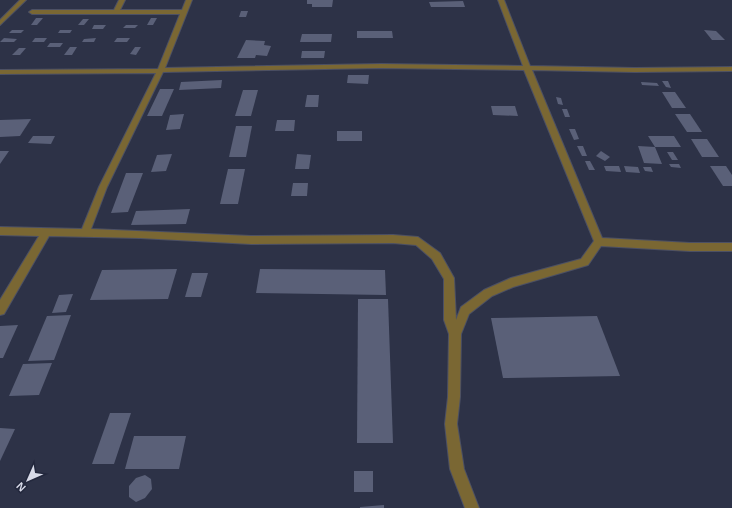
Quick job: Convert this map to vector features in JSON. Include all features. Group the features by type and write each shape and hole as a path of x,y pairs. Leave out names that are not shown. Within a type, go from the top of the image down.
{"street":[{"path":"0,23 23,0"},
{"path":"116,12 122,0"},
{"path":"85,234 103,187 161,70 189,0"},
{"path":"501,0 527,68 599,242"},
{"path":"32,12 183,12"},
{"path":"0,72 132,72 161,70 381,66 732,69"},
{"path":"0,231 140,234 251,240 393,239 418,241 436,256 449,278 450,320 455,334 454,397 451,424 457,469 472,508"},
{"path":"0,310 46,233"},
{"path":"599,242 690,247 732,247"},
{"path":"455,334 465,311 488,293 511,282 584,262 599,242"}],"building":[{"path":"307,0 333,0 332,7 312,7 312,4 307,4"},
{"path":"463,1 465,7 431,7 429,2"},
{"path":"241,11 248,11 246,17 239,17"},
{"path":"36,18 43,18 37,25 31,25"},
{"path":"151,18 157,18 153,25 147,25"},
{"path":"83,19 89,19 84,25 78,25"},
{"path":"94,25 106,25 103,29 92,29"},
{"path":"126,25 138,25 135,28 123,28"},
{"path":"12,30 24,30 21,33 9,33"},
{"path":"60,30 72,30 70,33 58,33"},
{"path":"704,30 716,31 725,40 712,40"},
{"path":"357,31 392,31 393,38 357,38"},
{"path":"302,34 332,34 331,42 300,42"},
{"path":"4,38 17,39 14,42 0,42"},
{"path":"35,38 47,38 44,42 32,42"},
{"path":"96,38 94,42 82,42 84,39"},
{"path":"117,38 130,38 127,42 114,42"},
{"path":"246,40 265,41 264,45 271,46 267,56 256,55 255,58 237,58"},
{"path":"50,43 63,43 60,47 47,47"},
{"path":"70,47 77,47 72,55 64,55"},
{"path":"135,47 141,47 136,55 130,54"},
{"path":"19,48 26,48 20,55 12,55"},
{"path":"302,51 325,51 324,58 301,58"},
{"path":"348,75 369,75 368,84 347,83"},
{"path":"222,80 221,88 179,90 181,82"},
{"path":"662,81 668,81 671,88 666,87"},
{"path":"641,82 657,83 659,86 642,85"},
{"path":"160,89 174,89 162,116 147,116"},
{"path":"243,90 258,90 251,116 235,116"},
{"path":"662,92 675,92 686,108 672,108"},
{"path":"307,95 319,95 318,107 305,107"},
{"path":"556,97 561,98 563,105 558,104"},
{"path":"491,106 515,106 518,116 493,115"},
{"path":"562,109 567,109 570,117 565,117"},
{"path":"184,114 180,129 166,130 170,115"},
{"path":"675,114 690,114 702,132 687,132"},
{"path":"31,119 20,136 0,137 0,120"},
{"path":"277,120 295,120 294,131 275,131"},
{"path":"236,126 252,126 246,157 229,157"},
{"path":"569,129 575,129 579,139 574,140"},
{"path":"337,131 362,131 362,141 337,141"},
{"path":"33,136 55,136 51,144 28,143"},
{"path":"648,136 674,136 681,147 655,147"},
{"path":"691,139 707,139 719,157 702,157"},
{"path":"577,146 583,146 587,156 582,156"},
{"path":"638,146 655,147 662,164 644,163"},
{"path":"0,151 9,151 0,164"},
{"path":"601,151 610,157 605,161 596,156"},
{"path":"667,152 673,152 678,160 672,160"},
{"path":"172,154 166,171 151,172 157,155"},
{"path":"297,154 311,155 309,169 295,169"},
{"path":"585,161 590,161 595,170 589,170"},
{"path":"669,164 679,164 681,168 671,167"},
{"path":"604,166 619,166 621,172 606,171"},
{"path":"624,166 638,167 640,173 626,172"},
{"path":"710,166 726,166 732,175 732,186 723,186"},
{"path":"643,167 651,167 653,172 645,171"},
{"path":"228,169 245,169 238,204 220,204"},
{"path":"126,173 143,173 128,212 111,213"},
{"path":"293,183 308,183 307,196 291,196"},
{"path":"190,209 186,224 131,225 136,211"},
{"path":"177,269 168,299 90,300 102,270"},
{"path":"260,269 385,270 386,295 256,293"},
{"path":"192,273 208,273 201,297 185,297"},
{"path":"73,294 66,312 52,313 59,295"},
{"path":"358,299 388,299 393,443 357,443"},
{"path":"71,315 54,360 28,361 47,316"},
{"path":"597,316 620,376 503,378 491,318"},
{"path":"18,325 3,358 0,358 0,326"},
{"path":"52,363 39,395 9,396 23,364"},
{"path":"110,413 131,413 114,464 92,464"},
{"path":"0,428 15,429 0,461"},
{"path":"134,436 186,436 179,469 125,469"},
{"path":"354,471 373,471 373,492 354,492"},
{"path":"145,475 151,479 152,489 145,498 136,502 129,497 129,486 136,478"},
{"path":"384,505 384,508 360,508 360,507"}]}
